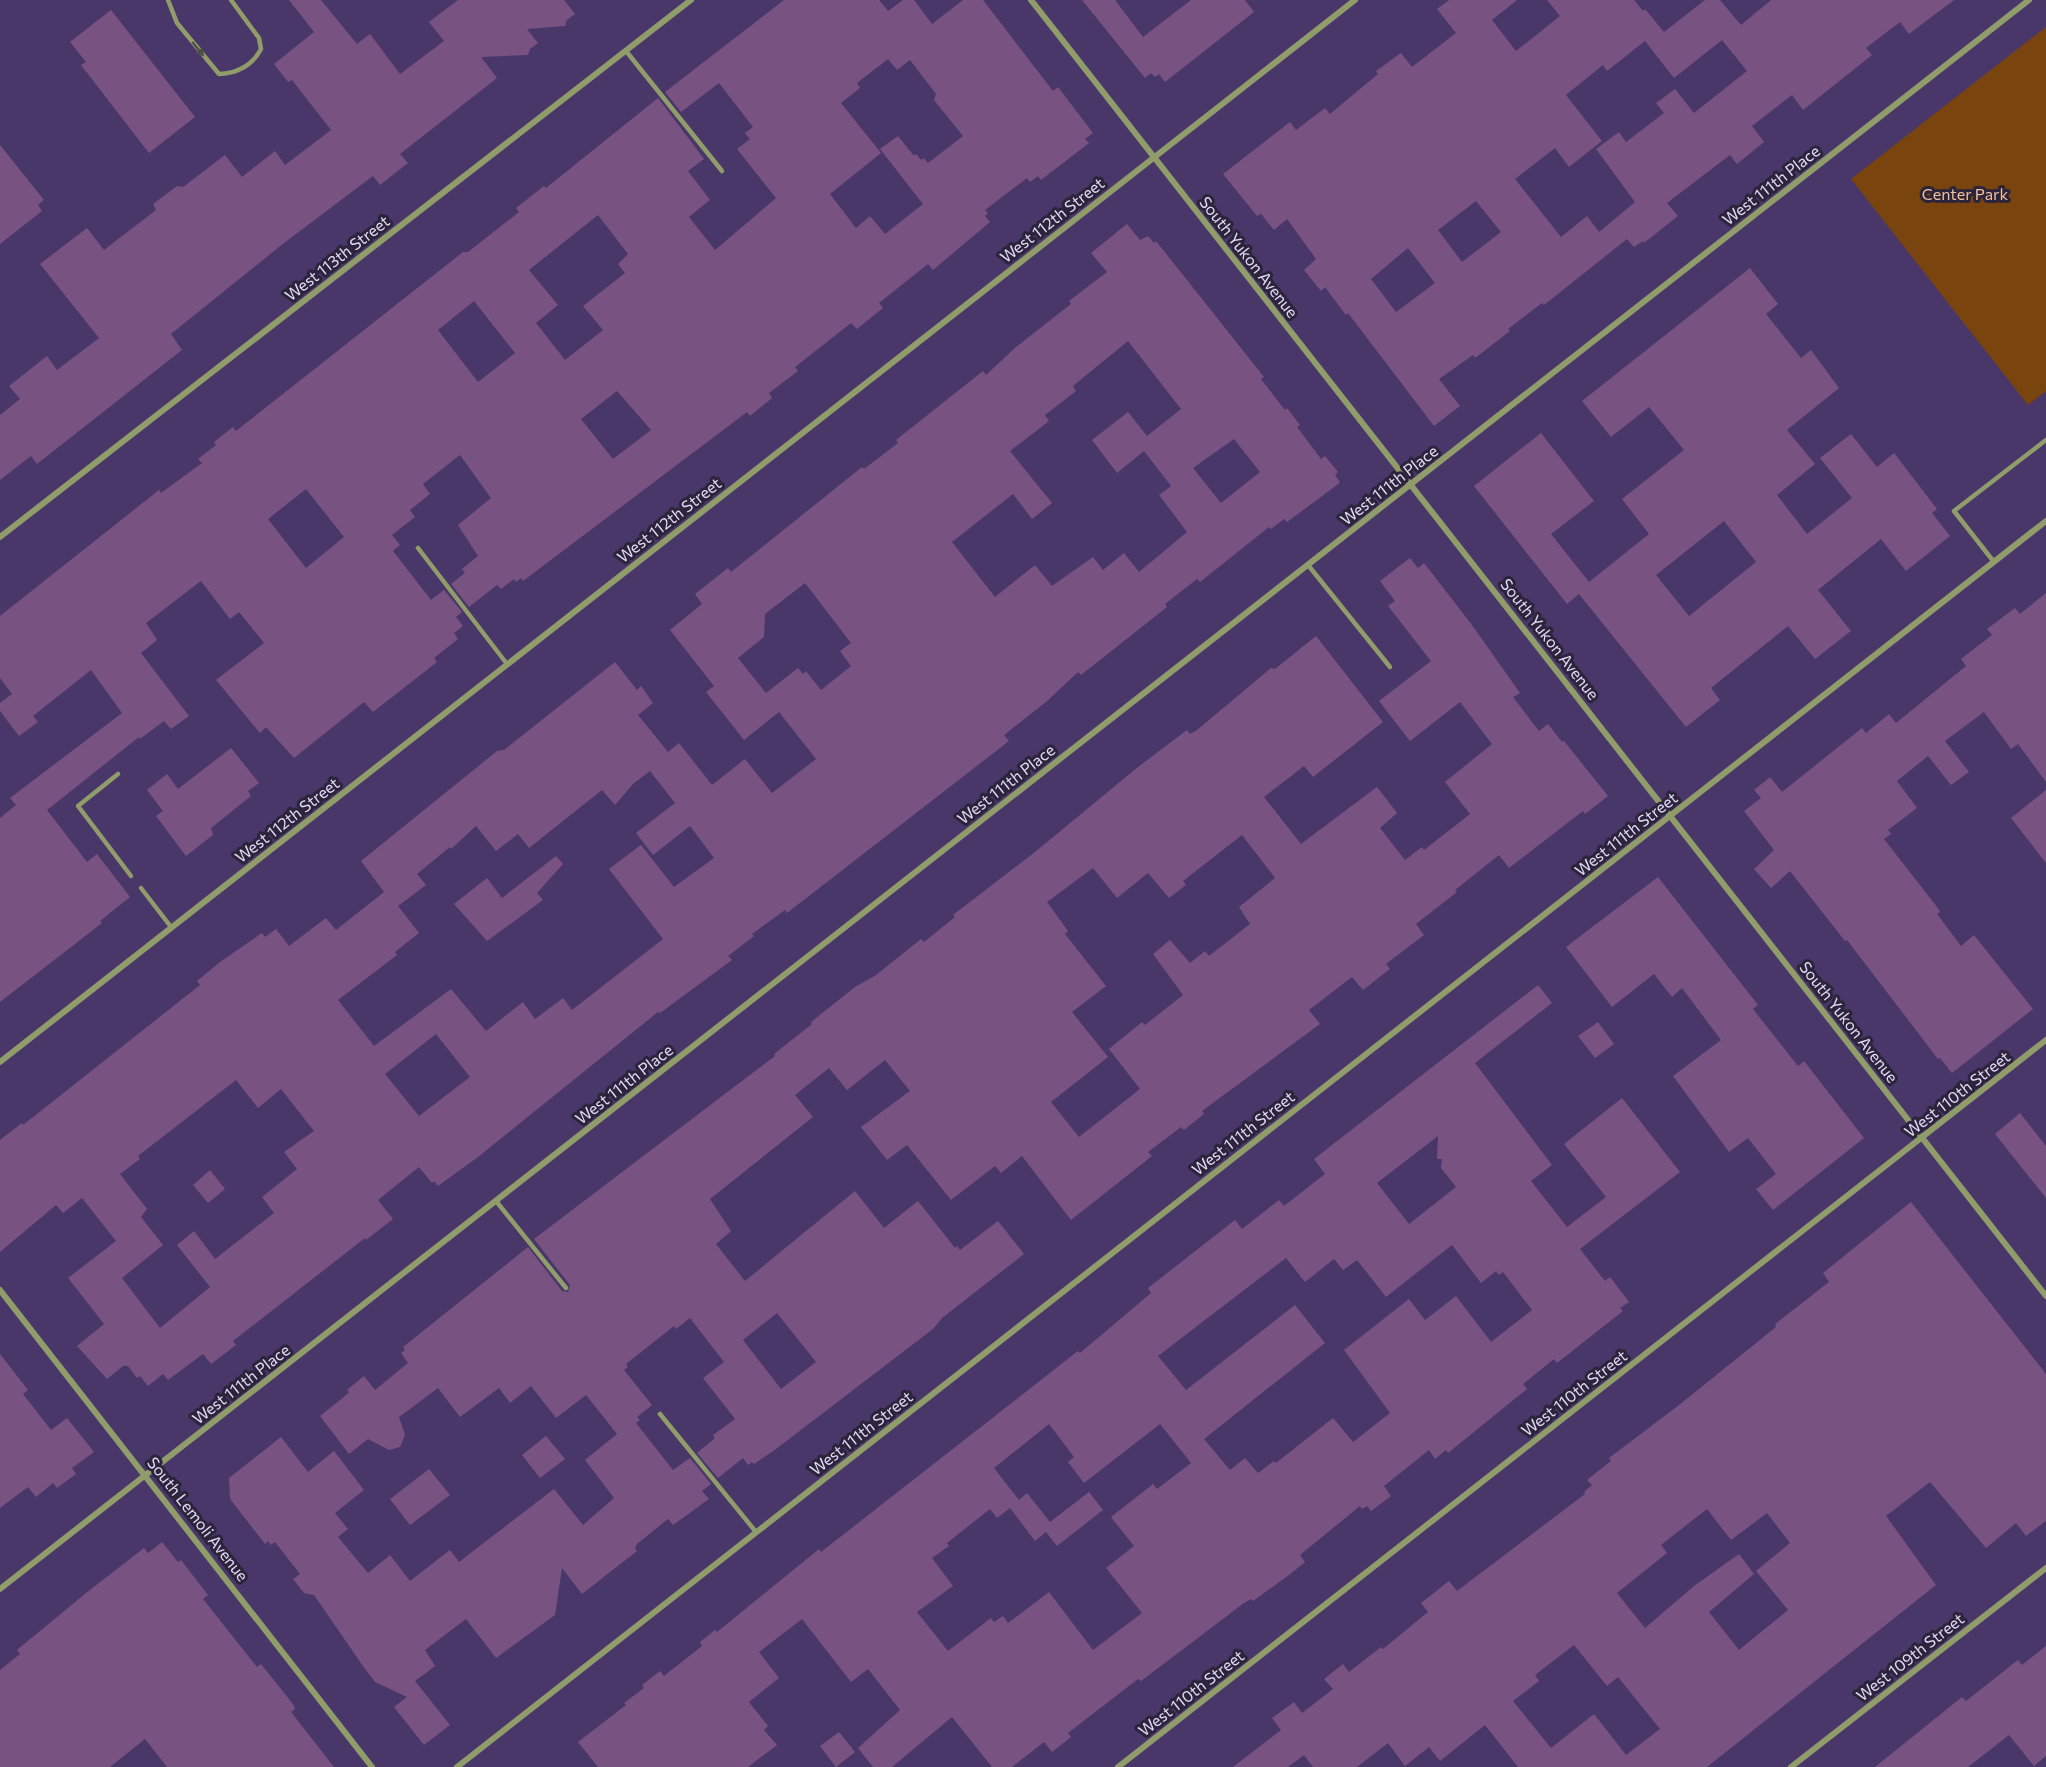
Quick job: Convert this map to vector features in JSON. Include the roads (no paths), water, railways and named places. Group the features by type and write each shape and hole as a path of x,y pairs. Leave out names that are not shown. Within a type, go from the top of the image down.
{"street":[{"name":"West 113th Street","path":"0,537 691,0"},
{"name":"South Yukon Avenue","path":"1031,0 2046,1296"},
{"name":"West 112th Street","path":"0,1062 1355,0"},
{"name":"West 111th Place","path":"0,1589 2029,0"},
{"name":"West 111th Street","path":"457,1767 2046,521"},
{"name":"West 110th Street","path":"1118,1767 2046,1040"},
{"name":"South Lemoli Avenue","path":"0,1290 147,1475 372,1767"},
{"name":"West 109th Street","path":"1791,1767 2046,1568"}],"lane":[{"path":"168,0 177,23 219,74 236,73 256,58 261,49 259,38 231,0"},
{"path":"626,51 722,171"},
{"path":"1994,562 1954,511 2046,440"},
{"path":"418,548 507,664"},
{"path":"1308,565 1390,667"},
{"path":"118,774 78,806 131,876"},
{"path":"141,888 171,927"},
{"path":"496,1201 566,1288"},
{"path":"660,1414 756,1532"}],"park label":[{"name":"Center Park","path":"1965,194"}]}
